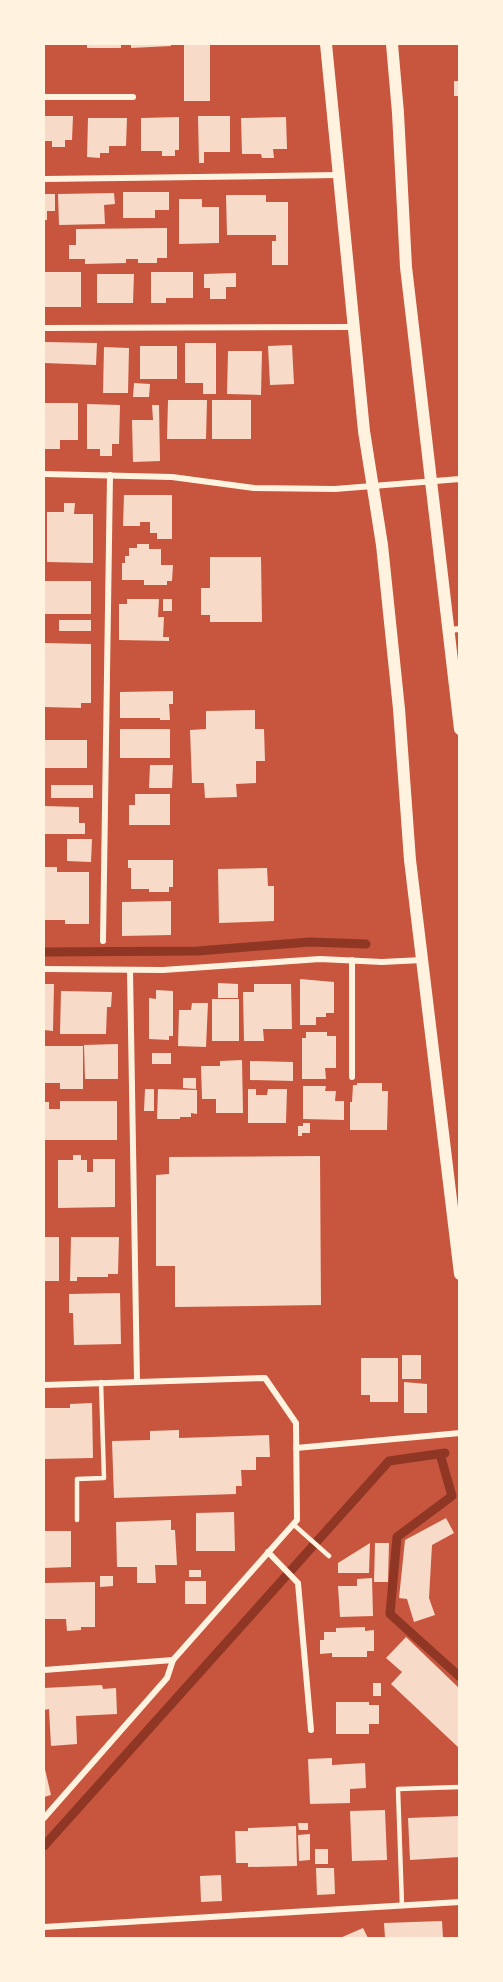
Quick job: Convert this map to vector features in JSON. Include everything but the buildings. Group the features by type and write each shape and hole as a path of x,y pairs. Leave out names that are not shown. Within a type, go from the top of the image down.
{"main road":[{"path":"326,44 364,431 382,545 399,710 410,860 459,1274"},
{"path":"392,44 406,267 430,482 454,629 459,729"}],"street":[{"path":"44,97 133,97"},
{"path":"44,179 339,175"},
{"path":"44,328 354,327"},
{"path":"44,474 172,477 254,488 335,489 459,479"},
{"path":"104,941 110,476"},
{"path":"44,969 130,971 320,958 382,962 423,960"},
{"path":"352,960 352,1077"},
{"path":"130,971 137,1382"},
{"path":"44,1384 265,1378 296,1423 297,1520 173,1660 168,1678 44,1818"},
{"path":"296,1448 459,1433"},
{"path":"268,1552 298,1584 311,1730"},
{"path":"44,1670 173,1660"},
{"path":"44,1927 459,1902"}],"lane":[{"path":"77,1520 77,1479 104,1478 101,1382"},
{"path":"293,1524 329,1556"},
{"path":"402,1906 398,1789 459,1787"}],"waterway":[{"path":"44,952 198,951 310,942 366,944"},
{"path":"44,1846 389,1461 445,1453"},
{"path":"440,1454 452,1496 397,1537 390,1614 460,1677"}]}
